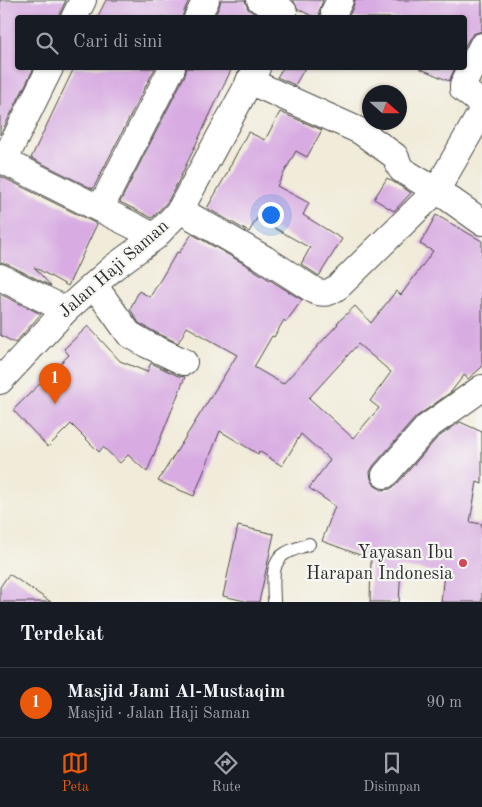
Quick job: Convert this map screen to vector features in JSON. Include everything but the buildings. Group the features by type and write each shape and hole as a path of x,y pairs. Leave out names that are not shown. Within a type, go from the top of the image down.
{"street":[{"path":"76,15 83,0"},
{"path":"199,15 206,0"},
{"path":"260,0 284,15"},
{"path":"482,46 463,85 463,89 482,104"},
{"path":"49,70 2,160 154,237"},
{"path":"100,209 171,70"},
{"path":"253,74 360,131 395,156 402,170 482,222"},
{"name":"Jalan Haji Saman","path":"0,381 66,310 114,268 154,237 180,210 253,74"},
{"path":"180,210 265,259 315,292 323,294 340,285 436,191 482,114"},
{"path":"0,277 66,310"},
{"path":"94,285 129,334 184,362"},
{"path":"385,475 427,427 482,388"}],"lane":[{"path":"274,602 274,570 276,561 284,554 309,544"}],"place":[{"name":"Masjid Jami Al-Mustaqim","path":"55,404"},
{"name":"Yayasan Ibu Harapan Indonesia","path":"463,563"}]}
